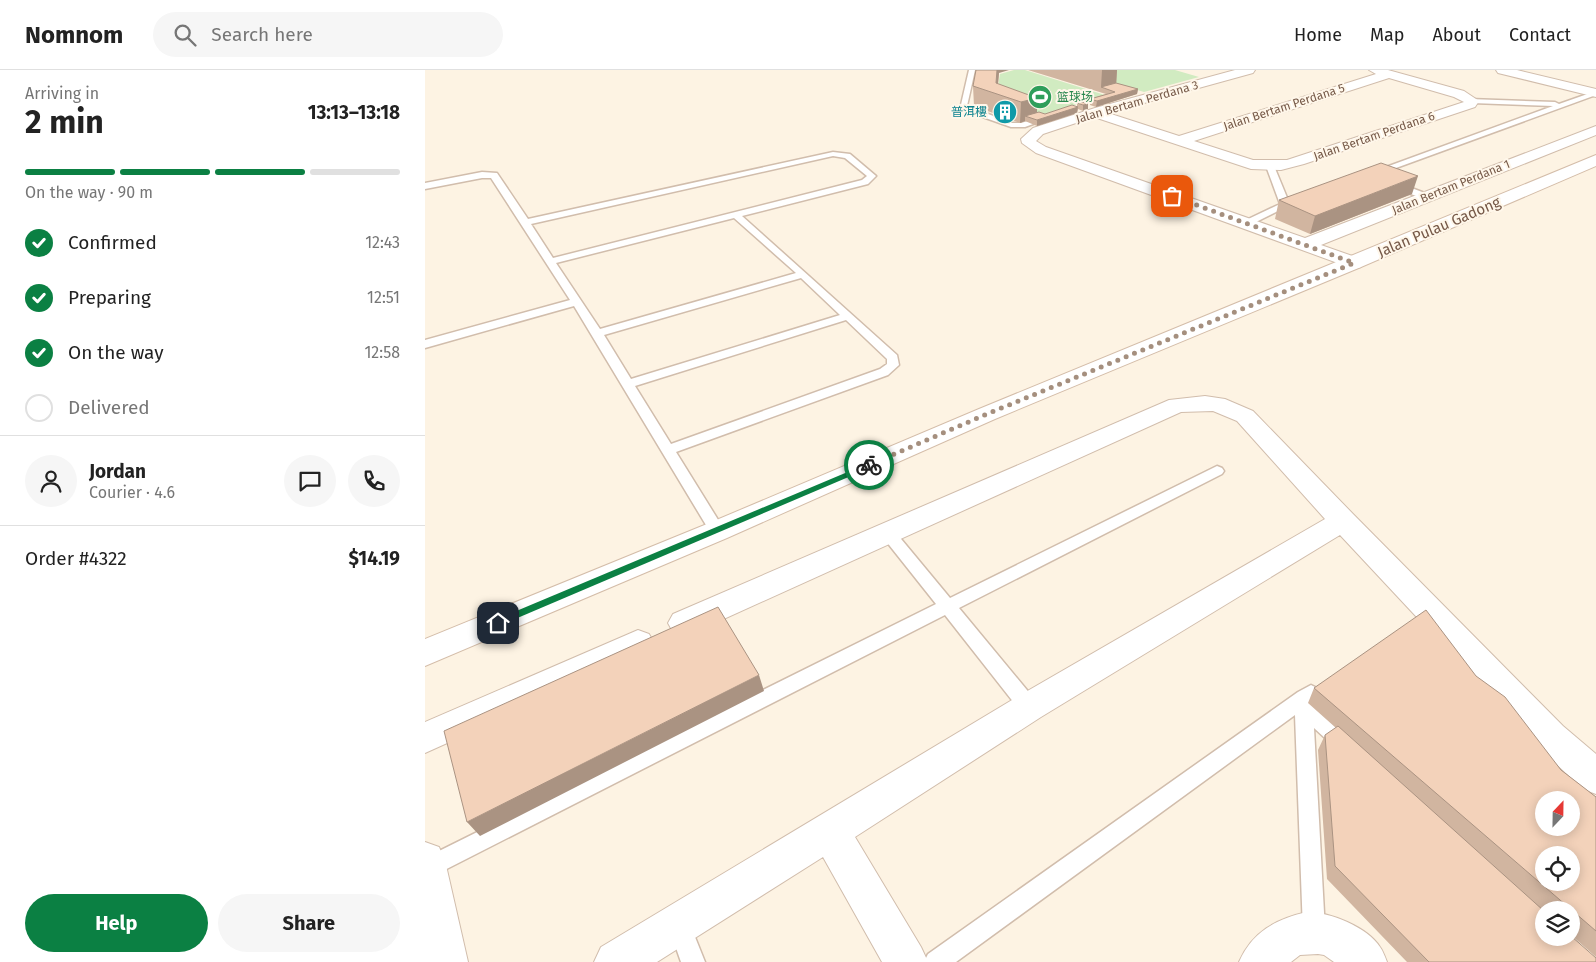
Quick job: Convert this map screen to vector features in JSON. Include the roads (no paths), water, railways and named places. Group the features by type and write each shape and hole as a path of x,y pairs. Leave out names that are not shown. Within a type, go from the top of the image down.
{"street":[{"name":"Jalan Bertam Perdana 3","path":"1247,223 1041,150 1033,146 1029,139 1038,131 1090,111 1249,70"},
{"path":"1502,70 1596,93"},
{"path":"1548,71 1596,84"},
{"path":"1381,72 1470,99"},
{"name":"Jalan Bertam Perdana 5","path":"1181,140 1381,72"},
{"name":"Jalan Bertam Perdana 6","path":"1090,111 1251,164 1270,166 1299,162 1470,104 1470,99"},
{"name":"Jalan Bertam Perdana 1","path":"1307,244 1596,130"},
{"name":"Jalan Pulau Gadong","path":"425,653 717,531 987,414 1354,263 1596,160"},
{"path":"1247,223 1354,263"},
{"path":"425,738 1177,405 1205,403 1232,409 1245,416 1343,521 1421,614 1596,778"},
{"path":"616,962 679,925 1029,707 1343,521"},
{"path":"830,831 906,962"},
{"path":"426,866 446,962"},
{"path":"1261,962 1283,942 1300,933 1315,931 1337,937 1365,962"}],"lane":[{"path":"972,70 963,107 1011,125 1023,125 1056,114"},
{"path":"1359,178 1596,93"},
{"path":"1470,99 1564,105"},
{"path":"524,223 833,154 847,156 873,176 865,182 551,261"},
{"path":"1270,166 1285,204"},
{"path":"425,186 482,175 495,175 524,223 597,333 717,531"},
{"path":"1368,175 1427,197"},
{"path":"1247,223 1285,204 1303,198"},
{"path":"668,450 884,372 893,365 893,358 735,214"},
{"path":"597,333 803,274"},
{"path":"425,344 577,302"},
{"path":"628,384 848,316"},
{"path":"426,866 1217,471"},
{"path":"887,532 1029,707"},
{"path":"936,962 1305,702 1329,681"},
{"path":"1305,702 1362,760"},
{"path":"1305,702 1315,931"},
{"path":"679,925 693,962"}],"place":[{"name":"篮球场","path":"1040,97"},
{"name":"普洱樓","path":"1005,112"}]}
